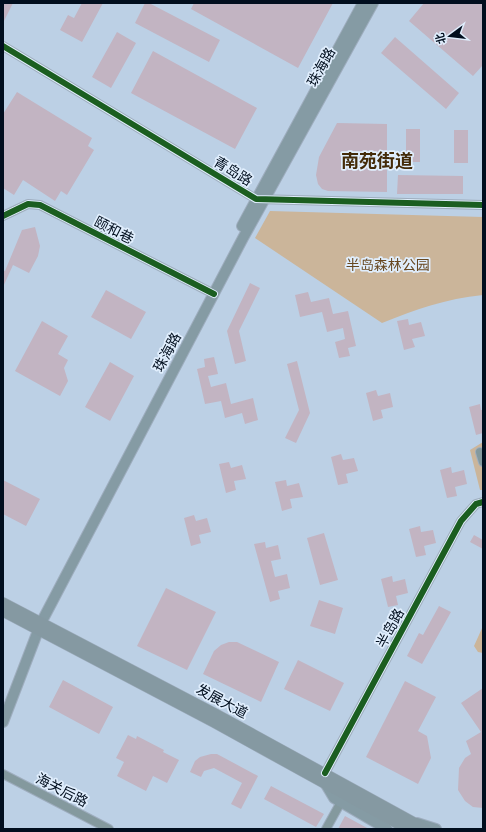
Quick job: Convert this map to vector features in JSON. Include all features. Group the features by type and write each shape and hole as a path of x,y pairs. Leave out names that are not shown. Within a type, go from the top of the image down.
{"highway":[{"name":"发展大道","path":"3,602 38,625 410,825 424,829"},
{"name":"发展大道","path":"3,612 38,625"}],"main road":[{"name":"珠海路","path":"3,712 38,625 363,3"},
{"name":"珠海路","path":"260,199 373,3"},
{"name":"珠海路","path":"3,722 38,625"},
{"path":"325,778 334,798 387,829"},
{"path":"410,825 436,829"}],"street":[{"name":"青岛路","path":"3,46 260,199 483,205"},
{"name":"颐和巷","path":"3,216 28,204 40,205 211,293"},
{"path":"480,452 483,462"},
{"name":"半岛路","path":"325,778 461,521 476,504 483,502"},
{"name":"海关后路","path":"3,774 109,829"},
{"path":"326,829 341,802"}],"green space":[{"name":"半岛森林公园","path":"270,211 483,217 483,295 431,305 382,323 255,238"},
{"path":"483,442 483,490 480,490 470,450"},
{"path":"483,626 483,653 478,652 474,646"}],"building":[{"path":"3,3 13,3 3,23"},
{"path":"82,3 103,3 82,42 60,30 68,15 74,18"},
{"path":"145,3 149,3 220,40 209,62 135,23"},
{"path":"194,3 333,3 298,68 191,9"},
{"path":"424,3 483,3 483,65 473,76 409,21"},
{"path":"117,32 136,43 111,88 92,77"},
{"path":"395,37 459,93 446,109 381,53"},
{"path":"153,51 257,108 235,149 131,93"},
{"path":"17,92 92,138 88,146 94,150 67,195 61,191 55,201 23,180 14,195 3,188 3,114"},
{"path":"337,123 387,124 387,192 328,191 322,189 318,184 316,175 319,157"},
{"path":"406,129 420,129 420,162 406,162"},
{"path":"454,130 468,130 468,163 454,163"},
{"path":"398,175 463,176 463,194 397,194"},
{"path":"35,227 40,246 38,256 29,273 13,265 3,287 3,270 5,271 22,230"},
{"path":"250,283 260,288 239,331 246,361 235,364 227,331"},
{"path":"106,290 146,312 131,339 91,317"},
{"path":"308,292 311,302 329,298 333,314 348,311 356,346 348,348 350,356 339,358 335,342 345,339 343,328 327,332 322,312 300,317 295,295"},
{"path":"408,319 409,325 421,322 425,336 412,339 415,347 404,350 397,321"},
{"path":"42,321 68,336 58,354 68,360 64,368 68,381 60,396 15,371"},
{"path":"214,357 218,374 208,376 211,387 226,383 231,404 253,398 258,420 245,424 242,413 225,418 221,401 205,404 197,369 205,367 204,359"},
{"path":"297,361 310,413 296,443 285,438 299,410 287,364"},
{"path":"110,362 134,376 110,421 85,407"},
{"path":"376,390 378,396 390,393 393,407 381,410 383,418 373,421 366,393"},
{"path":"480,404 481,410 483,410 483,433 476,435 469,407"},
{"path":"341,454 343,460 354,458 358,471 346,474 348,483 338,485 331,457"},
{"path":"229,462 231,468 242,465 246,479 234,481 236,490 226,493 219,464"},
{"path":"451,467 452,473 464,470 467,484 455,487 457,496 447,498 440,470"},
{"path":"3,480 40,499 26,526 3,514"},
{"path":"286,480 287,486 299,483 303,497 290,499 292,508 282,511 275,482"},
{"path":"194,515 196,521 207,518 211,532 199,535 201,543 191,546 184,518"},
{"path":"420,526 421,532 433,530 436,543 424,546 426,555 416,557 409,529"},
{"path":"324,533 338,580 320,585 307,538"},
{"path":"474,535 483,540 483,549 470,542"},
{"path":"265,542 266,548 278,545 281,559 271,561 275,577 287,574 290,588 278,591 280,599 270,602 254,544"},
{"path":"392,576 393,582 405,579 408,593 396,596 398,605 388,607 381,579"},
{"path":"166,588 216,612 187,670 137,646"},
{"path":"319,600 343,608 335,634 310,626"},
{"path":"439,606 451,612 422,664 407,656 419,633 423,635"},
{"path":"229,642 237,642 279,662 261,702 203,674 214,651 221,645"},
{"path":"298,660 344,683 330,711 284,689"},
{"path":"63,680 113,707 99,734 49,707"},
{"path":"405,681 436,697 418,731 427,736 431,758 418,784 366,757"},
{"path":"483,688 483,808 473,807 465,801 458,790 459,768 465,758 471,754 466,741 481,732 461,703"},
{"path":"128,735 136,739 137,736 164,750 163,752 179,760 167,783 153,776 146,791 117,776 124,762 116,758"},
{"path":"217,754 258,776 241,809 231,804 242,783 214,768 204,771 201,777 190,772 195,761 200,757"},
{"path":"271,786 324,814 316,827 264,799"},
{"path":"345,816 369,829 338,829"}],"cycle path":[{"path":"3,46 256,199 483,205"},
{"path":"3,216 28,204 40,205 214,294"},
{"path":"325,773 461,521 476,504 483,502"}],"district":[{"name":"南苑街道","path":"377,160"}]}
